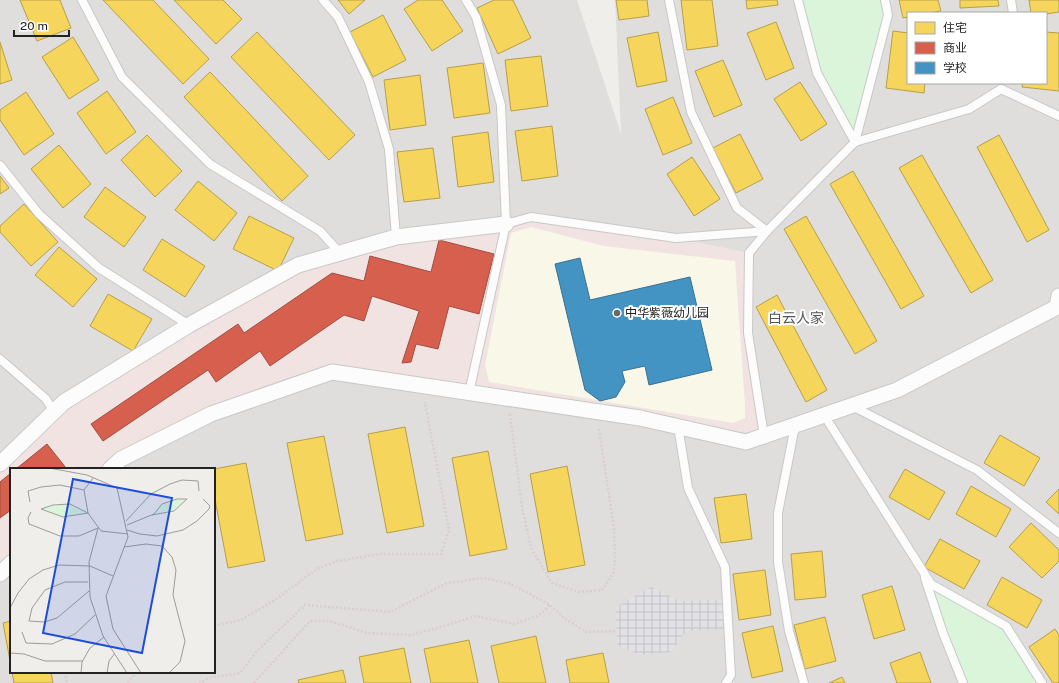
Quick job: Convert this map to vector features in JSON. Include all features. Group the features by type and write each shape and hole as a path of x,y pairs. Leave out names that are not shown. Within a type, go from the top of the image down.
{"street":[{"path":"0,464 64,402 188,325 298,265 396,237 506,224"},
{"path":"111,468 121,459 211,414 332,372 640,418 746,442 897,390 1057,307 1059,296"},
{"path":"0,574 10,564"}],"lane":[{"path":"82,0 122,77 210,164 320,231 340,253"},
{"path":"323,0 338,17 369,82 389,149 396,237"},
{"path":"466,0 476,17 501,105 506,224 469,392"},
{"path":"670,0 691,112 737,208 766,231"},
{"path":"798,0 817,73 855,142"},
{"path":"855,142 888,15 885,0"},
{"path":"1012,0 1013,12"},
{"path":"764,436 748,333 748,309 749,253 766,231 855,142 969,109 1001,86 1059,116"},
{"path":"0,165 38,214 99,268 188,325"},
{"path":"506,224 531,217 676,238 766,231"},
{"path":"0,359 46,399 54,412"},
{"path":"852,406 977,470 1059,532"},
{"path":"824,415 931,584 1006,626 1042,683"},
{"path":"678,426 688,488 725,567 732,675 726,683"},
{"path":"795,426 778,513 778,562 788,631 804,683"},
{"path":"921,568 943,633 963,683"}],"path":[{"path":"215,626 241,620 272,602 317,569 338,561 379,554 441,554 449,530 422,386"},
{"path":"508,398 522,507 530,548 552,583 579,592 602,590 614,572 614,530 597,411"},
{"path":"199,683 208,678 240,673 258,650 305,605 390,612 447,583 484,578 511,584 550,605 564,618 586,632 617,631"},
{"path":"254,683 310,621 329,621 367,633 412,635 476,616 514,624 539,615 550,605"},
{"path":"65,673 67,683"},
{"path":"128,683 136,673"}],"shaded area":[{"name":"白云人家","path":"0,0 577,0 621,134 615,0 1059,0 1059,683 734,683 731,675 726,683 0,683"},
{"path":"531,217 676,238 749,253 748,333 764,434 678,426 332,372 211,414 112,468 10,468 10,564 0,574 0,464 64,402 298,265 396,237"},
{"name":"中华紫薇幼儿园","path":"531,227 604,246 735,261 745,418 733,423 489,382 485,365 511,233"},
{"path":"651,587 679,601 727,600 729,629 686,631 671,652 640,655 617,645 616,607"}],"green space":[{"path":"798,0 885,0 888,15 855,142 817,73"},
{"path":"931,584 1006,626 1042,683 963,683 943,633"}],"building: 住宅":[{"path":"20,0 60,0 71,28 37,41"},
{"path":"103,0 153,0 209,59 183,84"},
{"path":"174,0 223,0 242,19 216,44"},
{"path":"338,0 365,0 349,14"},
{"path":"418,0 442,0 463,31 432,51 404,9"},
{"path":"494,0 513,0 531,38 498,54 477,8"},
{"path":"616,0 647,0 649,16 619,20"},
{"path":"681,0 712,0 718,46 687,50"},
{"path":"746,0 777,0 778,5 747,9"},
{"path":"899,0 938,0 941,11 907,12 907,17 903,18"},
{"path":"960,0 998,0 999,6 960,8"},
{"path":"1029,0 1059,0 1059,12 1047,14 1047,12 1031,12"},
{"path":"383,15 406,60 373,77 350,32"},
{"path":"776,22 794,68 766,80 747,33"},
{"path":"893,31 907,33 907,84 925,84 924,93 886,88"},
{"path":"257,32 355,135 329,160 231,57"},
{"path":"658,32 667,81 637,87 627,38"},
{"path":"1047,32 1059,33 1059,91 1022,87 1023,84 1047,84"},
{"path":"73,37 99,80 69,99 42,57"},
{"path":"0,42 12,80 0,84"},
{"path":"541,56 548,106 511,111 505,60"},
{"path":"723,60 742,105 714,117 695,71"},
{"path":"483,63 490,113 454,118 447,68"},
{"path":"210,72 308,176 282,201 184,97"},
{"path":"420,75 426,125 390,130 384,80"},
{"path":"800,82 827,124 801,141 774,99"},
{"path":"107,91 136,132 106,154 77,113"},
{"path":"26,92 54,134 24,155 0,120 0,110"},
{"path":"673,97 692,143 663,155 645,109"},
{"path":"552,126 558,176 522,181 515,131"},
{"path":"488,132 494,182 458,187 452,137"},
{"path":"740,134 763,179 736,193 713,148"},
{"path":"147,135 182,171 155,197 121,160"},
{"path":"999,135 1049,230 1027,242 977,147"},
{"path":"59,145 91,184 63,208 31,169"},
{"path":"433,148 440,198 404,202 397,152"},
{"path":"922,155 993,280 971,293 899,168"},
{"path":"692,157 720,199 694,216 667,174"},
{"path":"853,171 924,296 901,309 830,184"},
{"path":"0,176 9,188 0,194"},
{"path":"198,181 237,213 214,241 175,210"},
{"path":"105,187 146,217 124,247 84,217"},
{"path":"24,204 58,242 31,266 0,232 0,226"},
{"path":"249,216 294,238 278,271 233,249"},
{"path":"806,216 877,341 855,354 784,229"},
{"path":"162,239 205,266 185,297 143,270"},
{"path":"59,247 97,279 73,307 35,275"},
{"path":"108,294 152,319 133,351 90,326"},
{"path":"777,295 827,390 806,402 756,307"},
{"path":"405,427 424,526 387,533 368,434"},
{"path":"1000,435 1040,458 1024,486 984,463"},
{"path":"324,436 343,534 306,541 287,443"},
{"path":"488,451 507,549 470,556 452,458"},
{"path":"246,463 265,561 228,568 215,499 215,469"},
{"path":"567,466 585,565 548,572 530,474"},
{"path":"905,469 945,492 929,520 889,497"},
{"path":"971,486 1011,509 996,537 956,514"},
{"path":"1059,489 1059,514 1046,502"},
{"path":"746,494 752,539 721,543 714,498"},
{"path":"1031,523 1059,550 1059,561 1042,578 1009,547"},
{"path":"940,539 980,561 964,589 924,567"},
{"path":"822,551 826,597 795,600 791,554"},
{"path":"765,570 771,615 739,620 733,574"},
{"path":"1002,577 1042,600 1027,628 987,605"},
{"path":"892,586 905,630 874,639 862,595"},
{"path":"825,617 836,661 805,669 794,625"},
{"path":"10,621 10,661 3,623"},
{"path":"773,626 783,671 752,678 742,633"},
{"path":"1055,629 1059,635 1058,683 1053,683 1029,647"},
{"path":"536,636 546,683 499,683 491,646"},
{"path":"469,640 478,683 431,683 424,649"},
{"path":"404,648 411,683 364,683 359,657"},
{"path":"920,652 931,683 897,683 890,663"},
{"path":"603,653 609,683 570,683 566,660"},
{"path":"343,670 346,683 299,683 298,680"},
{"path":"12,673 51,673 53,683 14,683"},
{"path":"842,677 845,683 829,683"}],"building: 商业":[{"path":"439,240 494,254 479,314 449,306 438,349 416,344 411,362 402,363 419,311 372,296 364,321 344,315 270,366 260,351 216,382 208,370 103,441 91,424 238,324 244,333 332,273 364,281 370,256 431,272"},
{"path":"47,444 66,468 17,468"},
{"path":"10,474 10,511 0,518 0,482"}],"building: 学校":[{"path":"580,258 590,300 690,277 712,370 649,385 645,366 622,371 625,382 616,397 600,401 585,390 555,264"}],"place":[{"name":"中华紫薇幼儿园","path":"617,313"}],"district":[{"name":"白云人家","path":"796,318"}]}
